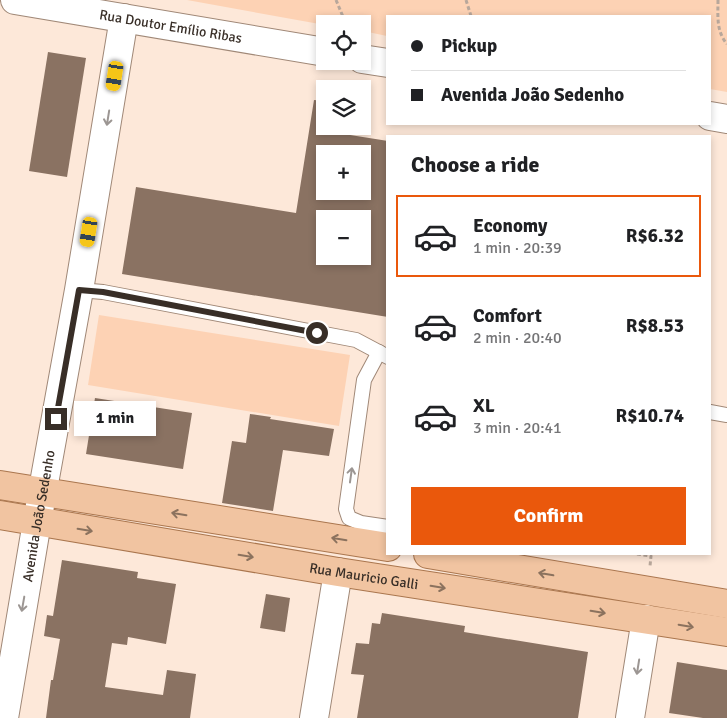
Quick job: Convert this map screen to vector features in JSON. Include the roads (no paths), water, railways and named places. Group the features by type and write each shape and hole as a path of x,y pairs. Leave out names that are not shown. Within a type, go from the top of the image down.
{"main road":[{"path":"0,485 386,547"},
{"name":"Rua Mauricio Galli","path":"0,515 338,572 727,632"},
{"path":"438,555 476,559 727,604"}],"street":[{"name":"Rua Doutor Emílio Ribas","path":"15,0 316,50"},
{"name":"Avenida João Sedenho","path":"4,718 79,290 124,18"},
{"path":"371,60 386,63"},
{"path":"711,116 727,119"},
{"path":"314,718 338,572"},
{"path":"630,718 646,619"}],"lane":[{"path":"79,290 103,292 356,340 383,354 364,380 346,509 349,518 361,523 386,527"},
{"path":"711,412 727,415"}]}
